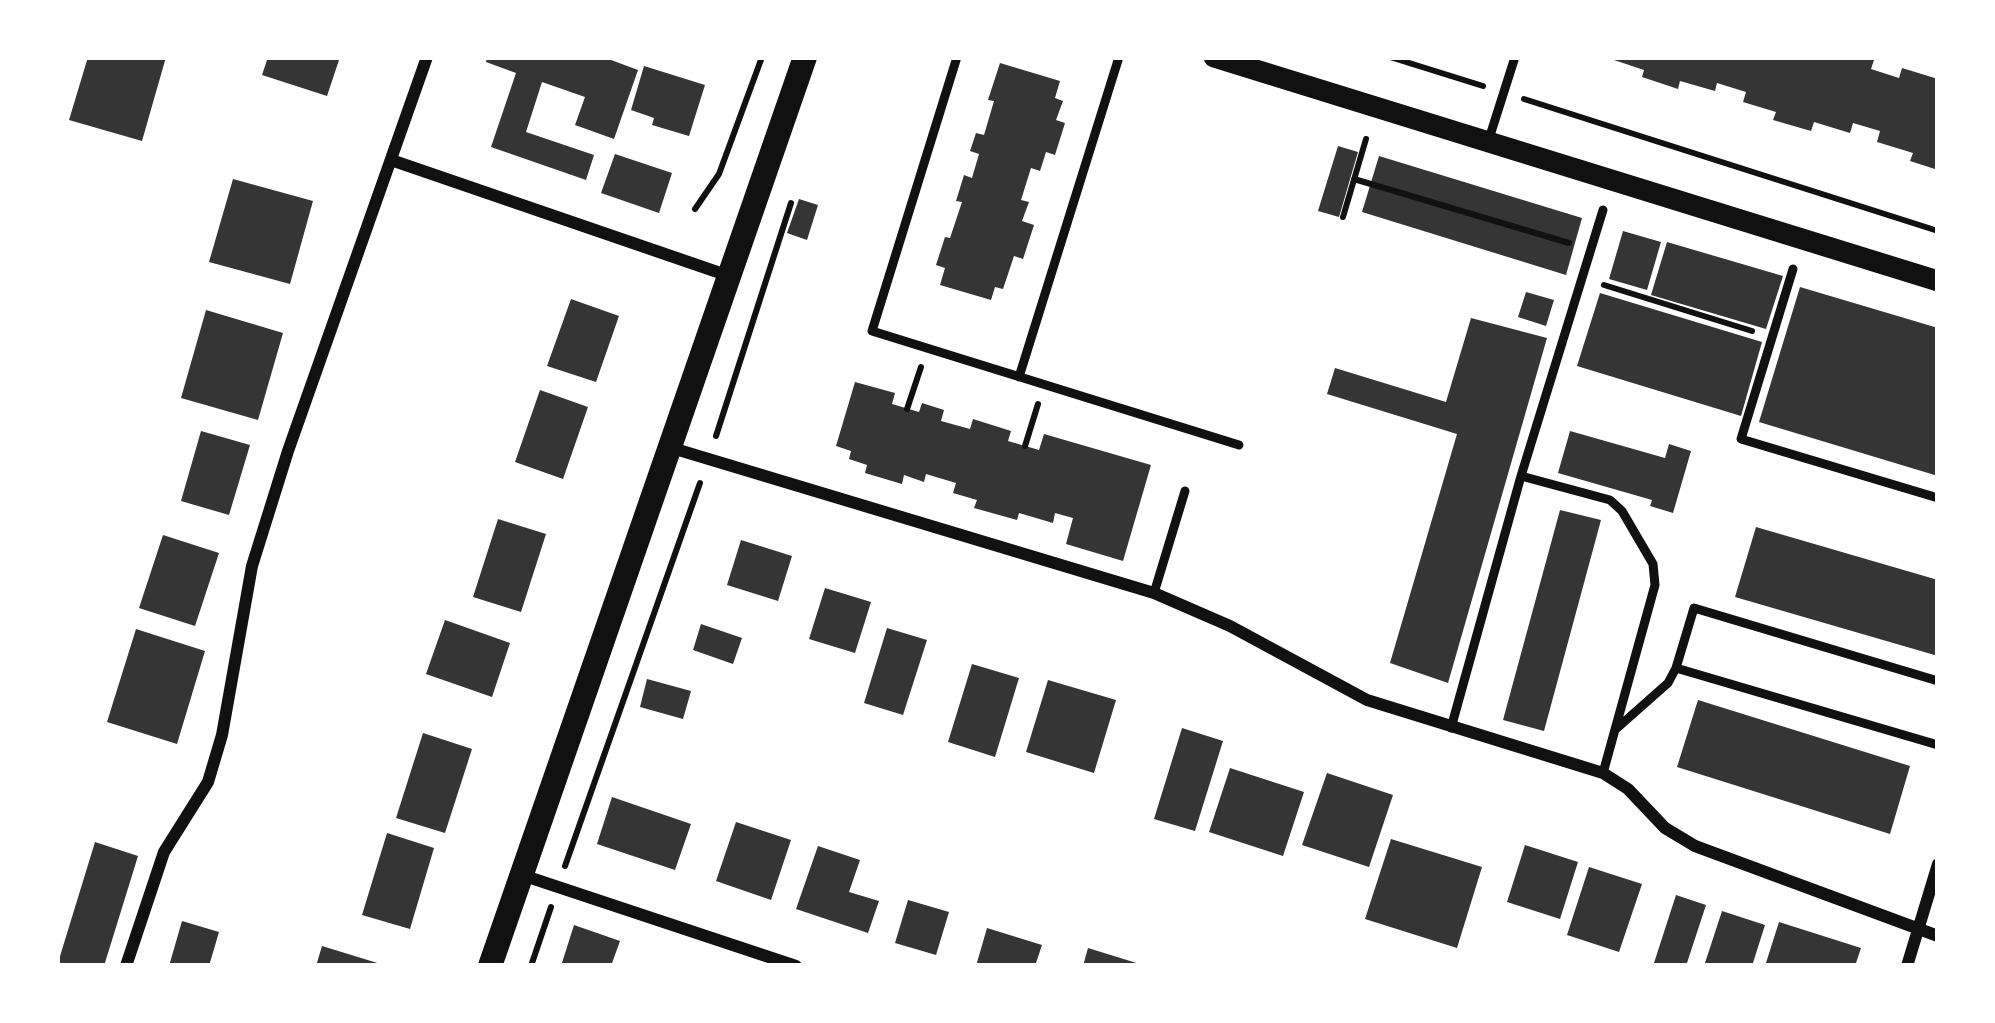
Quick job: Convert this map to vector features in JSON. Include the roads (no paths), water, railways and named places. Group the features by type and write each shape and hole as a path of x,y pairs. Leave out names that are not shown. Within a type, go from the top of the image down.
{"main road":[{"path":"490,966 805,57"}],"street":[{"path":"126,966 164,852 208,782 222,735 252,566 427,57"},
{"path":"1214,57 1938,281"},
{"path":"394,161 729,276"},
{"path":"672,448 1154,593 1230,626 1367,700 1603,773 1628,789 1665,827 1695,846 1938,936"},
{"path":"1906,966 1938,864"},
{"path":"522,875 796,966"}],"lane":[{"path":"957,57 872,331 1239,445"},
{"path":"1019,377 1119,57"},
{"path":"1488,142 1516,57"},
{"path":"1450,728 1521,476 1604,210"},
{"path":"1793,269 1742,439 1938,498"},
{"path":"1521,476 1610,500 1633,527 1653,565 1655,585 1603,773"},
{"path":"1154,593 1185,491"},
{"path":"1616,729 1658,695 1676,668 1694,608 1938,682"},
{"path":"1676,668 1938,745"}]}
